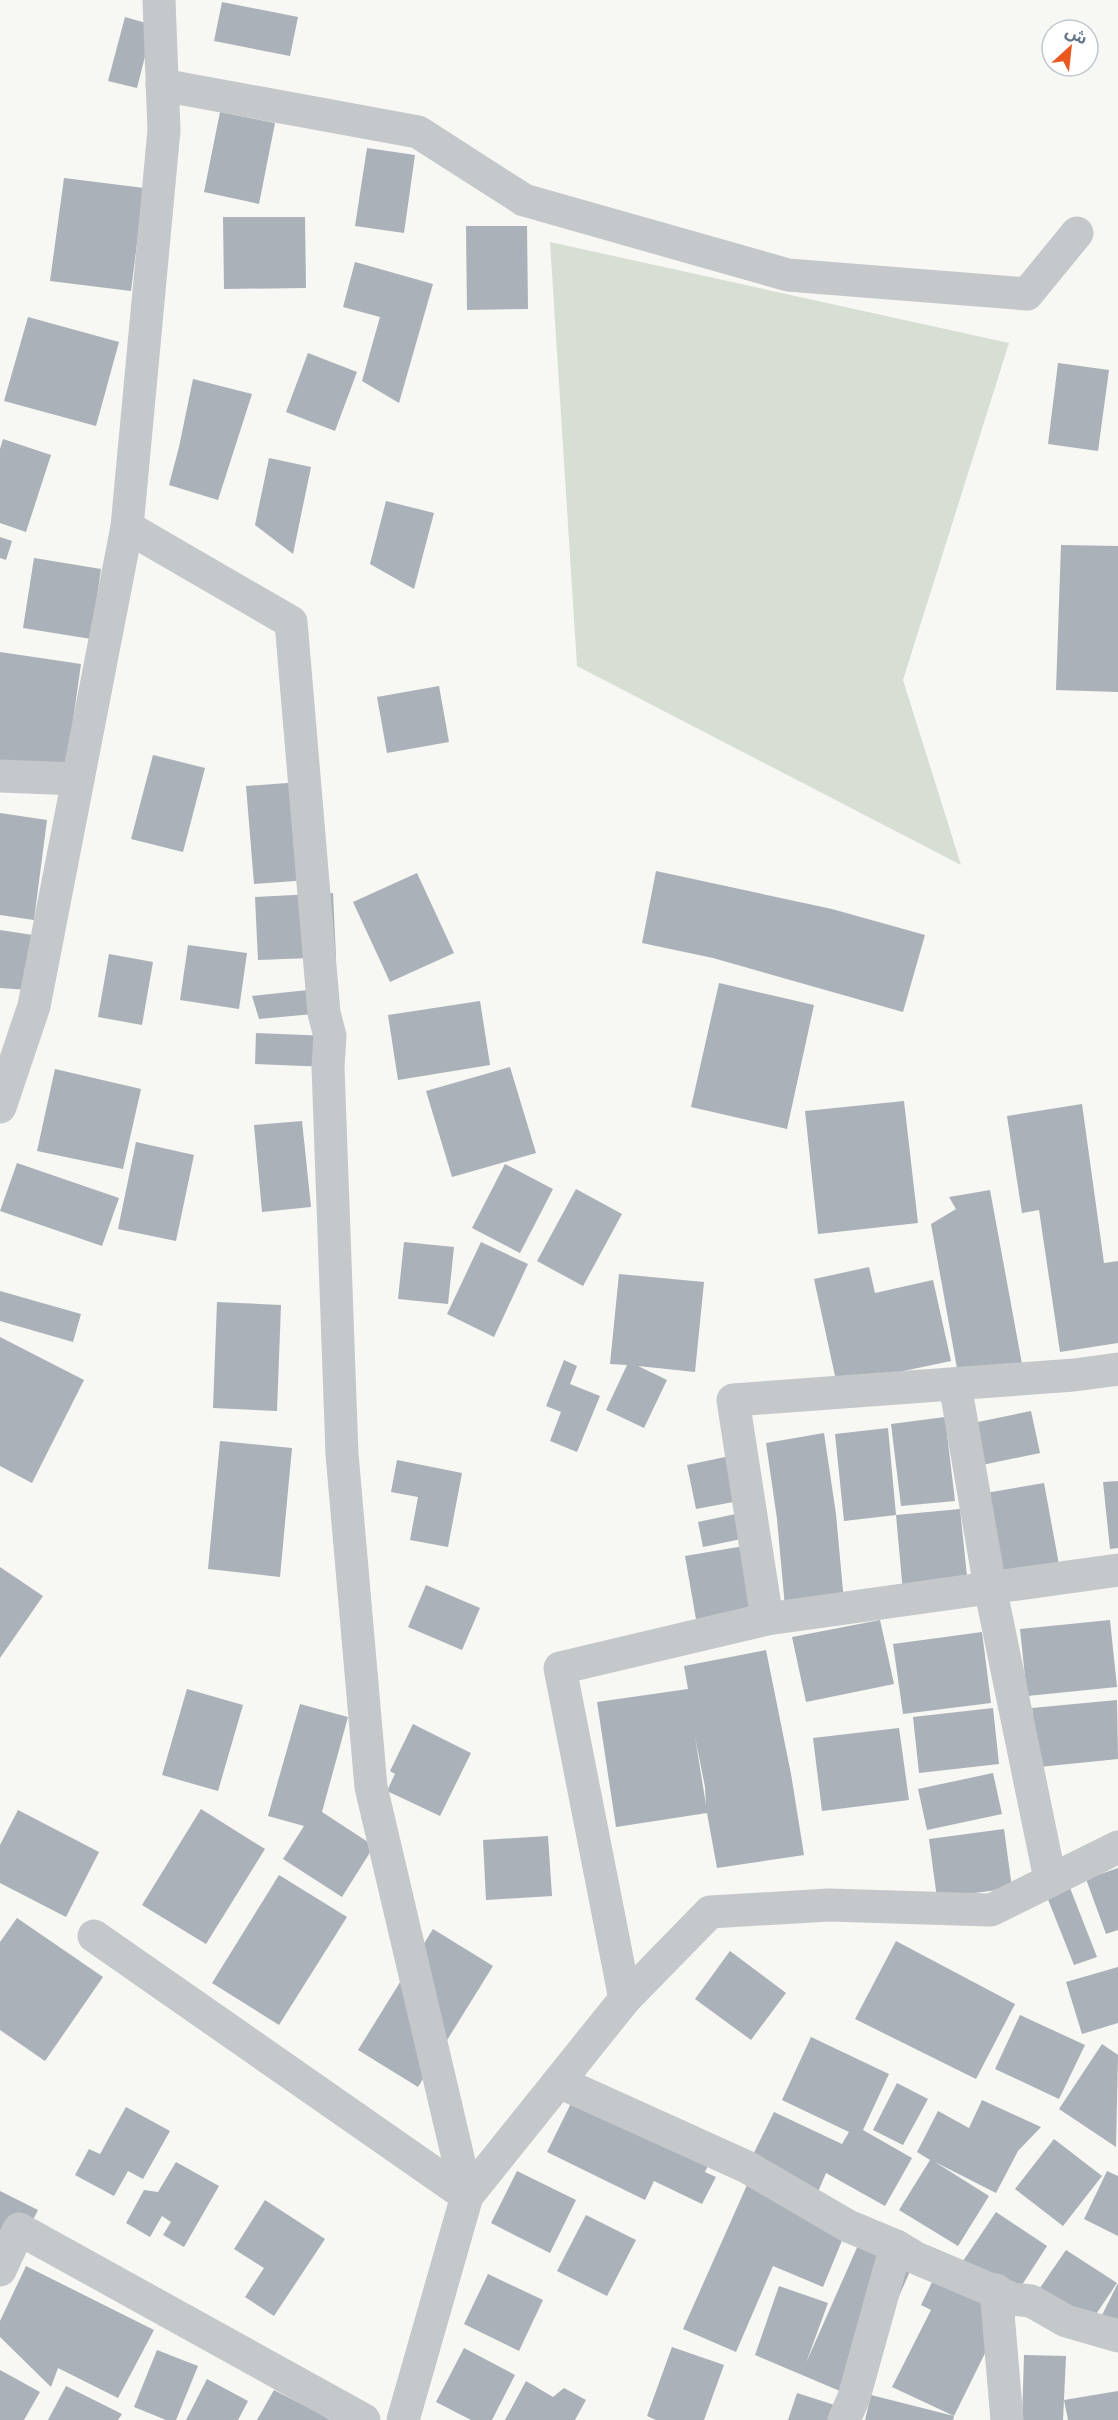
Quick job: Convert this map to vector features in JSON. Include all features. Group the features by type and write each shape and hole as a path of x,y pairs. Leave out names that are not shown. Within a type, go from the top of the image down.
{"street":[{"path":"0,1107 34,1006 127,527 164,130 159,0"},
{"path":"162,85 418,132 524,200 788,275 1027,294 1077,233"},
{"path":"127,527 291,622 324,1013 330,1036 328,1067 342,1454 371,1787 467,2196"},
{"path":"0,776 78,779"},
{"path":"767,1619 733,1400 1074,1375 1118,1369"},
{"path":"955,1384 990,1587 1050,1880"},
{"path":"625,1999 560,1668 767,1619 1118,1570"},
{"path":"404,2420 467,2196 625,1999 710,1912 829,1905 991,1910 1118,1847"},
{"path":"93,1936 467,2196"},
{"path":"559,2082 747,2167 848,2226 896,2246 916,2258 1013,2299 1031,2301 1066,2321 1118,2336"},
{"path":"0,2270 19,2229 364,2420"},
{"path":"844,2420 854,2397 896,2246"},
{"path":"996,2290 1007,2420"}],"shaded area":[{"path":"550,242 1009,343 903,680 961,865 577,666"}],"building":[{"path":"222,2 298,17 290,56 214,41"},
{"path":"125,17 153,25 137,88 108,81"},
{"path":"220,112 275,123 259,204 204,192"},
{"path":"367,148 415,155 404,233 355,226"},
{"path":"64,178 144,188 131,291 50,281"},
{"path":"223,217 305,217 306,288 224,289"},
{"path":"466,226 527,226 528,309 467,310"},
{"path":"355,262 433,284 399,403 362,381 380,317 343,307"},
{"path":"28,317 119,342 96,426 4,401"},
{"path":"308,353 357,372 335,431 286,412"},
{"path":"1058,363 1109,370 1098,451 1048,444"},
{"path":"193,379 252,394 218,500 169,485"},
{"path":"3,439 51,455 26,532 0,523 0,449"},
{"path":"269,458 311,467 293,554 255,525"},
{"path":"386,501 434,513 414,589 370,564"},
{"path":"0,537 12,541 6,560 0,558"},
{"path":"1061,545 1118,546 1118,692 1056,690"},
{"path":"34,558 101,569 91,639 23,628"},
{"path":"0,652 81,664 66,770 0,761"},
{"path":"439,686 449,742 387,753 377,697"},
{"path":"153,755 205,768 183,852 131,839"},
{"path":"314,781 322,879 254,884 246,786"},
{"path":"0,813 47,820 34,920 0,915"},
{"path":"656,871 832,909 925,935 903,1012 713,958 642,943"},
{"path":"417,873 454,953 390,982 353,902"},
{"path":"333,893 336,957 258,960 255,897"},
{"path":"0,930 33,935 29,990 0,988"},
{"path":"188,945 247,953 239,1009 180,1000"},
{"path":"109,954 153,962 142,1025 98,1017"},
{"path":"719,983 814,1005 787,1129 691,1107"},
{"path":"326,988 324,1013 259,1019 252,996"},
{"path":"480,1001 490,1065 398,1080 388,1015"},
{"path":"256,1033 330,1036 328,1067 255,1064"},
{"path":"510,1067 536,1153 452,1177 426,1091"},
{"path":"55,1069 141,1089 123,1169 37,1151"},
{"path":"904,1101 918,1223 818,1234 805,1111"},
{"path":"1082,1104 1104,1263 1118,1261 1118,1343 1060,1352 1039,1210 1022,1213 1007,1116"},
{"path":"302,1121 311,1207 262,1212 254,1125"},
{"path":"136,1142 194,1155 176,1241 118,1229"},
{"path":"17,1163 119,1198 102,1246 0,1211"},
{"path":"505,1164 553,1189 520,1253 472,1228"},
{"path":"576,1189 622,1214 583,1286 537,1261"},
{"path":"990,1190 1022,1364 958,1374 931,1224 956,1209 949,1197"},
{"path":"404,1242 454,1247 448,1304 398,1299"},
{"path":"481,1242 528,1264 494,1337 447,1314"},
{"path":"869,1267 875,1293 933,1280 951,1361 837,1385 814,1279"},
{"path":"619,1274 704,1282 695,1372 638,1366 667,1380 644,1428 606,1410 627,1365 610,1364"},
{"path":"0,1291 81,1314 73,1342 0,1321"},
{"path":"217,1302 281,1305 277,1411 213,1408"},
{"path":"0,1337 84,1380 32,1483 0,1466"},
{"path":"564,1360 577,1366 570,1384 600,1396 577,1452 550,1441 561,1412 546,1406"},
{"path":"1031,1411 1040,1453 977,1466 968,1424"},
{"path":"945,1417 955,1501 901,1506 891,1424"},
{"path":"888,1428 896,1515 844,1521 835,1434"},
{"path":"824,1433 836,1514 844,1602 785,1607 777,1519 766,1443"},
{"path":"220,1441 292,1448 280,1577 208,1569"},
{"path":"735,1455 744,1500 696,1509 687,1465"},
{"path":"397,1460 462,1473 448,1547 410,1540 418,1497 391,1492"},
{"path":"1118,1481 1118,1548 1110,1549 1103,1482"},
{"path":"1044,1483 1060,1570 1001,1580 986,1493"},
{"path":"960,1509 968,1586 903,1592 896,1515"},
{"path":"740,1513 746,1538 703,1547 698,1522"},
{"path":"750,1545 762,1614 697,1625 685,1556"},
{"path":"0,1567 43,1596 0,1658"},
{"path":"426,1585 480,1608 462,1650 408,1627"},
{"path":"880,1620 894,1684 806,1702 792,1637"},
{"path":"1110,1620 1117,1687 1027,1696 1020,1629"},
{"path":"982,1632 991,1703 903,1714 893,1644"},
{"path":"766,1650 791,1774 804,1855 717,1868 707,1813 616,1827 597,1702 688,1689 684,1666","holes":["695,1737 705,1787 706,1805"]},
{"path":"187,1689 243,1705 218,1791 162,1775"},
{"path":"1117,1700 1118,1759 1039,1767 1032,1708"},
{"path":"300,1704 348,1717 322,1812 374,1846 342,1897 283,1859 304,1826 268,1816"},
{"path":"993,1708 999,1764 919,1773 913,1717"},
{"path":"413,1724 471,1753 440,1816 387,1791 395,1774 390,1771"},
{"path":"899,1728 909,1800 822,1811 813,1738"},
{"path":"993,1773 1002,1814 927,1830 918,1789"},
{"path":"201,1809 265,1849 206,1944 142,1905"},
{"path":"18,1810 99,1852 66,1917 0,1883 0,1845"},
{"path":"1004,1829 1012,1888 937,1898 929,1839"},
{"path":"548,1836 552,1896 486,1900 483,1840"},
{"path":"1118,1868 1118,1930 1106,1934 1086,1879"},
{"path":"279,1875 347,1917 279,2025 212,1983"},
{"path":"1070,1888 1097,1957 1074,1965 1047,1897"},
{"path":"17,1918 103,1977 45,2061 0,2030 0,1942"},
{"path":"433,1929 493,1966 418,2087 358,2050"},
{"path":"896,1941 1015,2004 976,2079 855,2019"},
{"path":"730,1951 786,1993 751,2040 695,1999"},
{"path":"1118,1967 1118,2023 1082,2034 1066,1982"},
{"path":"1020,2015 1085,2045 1059,2099 995,2069"},
{"path":"811,2037 889,2074 863,2130 912,2158 885,2206 826,2173 815,2199 747,2167 774,2112 842,2144 849,2132 782,2100"},
{"path":"1102,2044 1118,2055 1116,2147 1059,2109"},
{"path":"583,2079 718,2144 705,2172 716,2177 702,2204 654,2181 645,2200 547,2152"},
{"path":"897,2083 928,2099 903,2145 873,2130"},
{"path":"982,2100 1041,2127 1018,2151 996,2193 935,2162 989,2196 958,2246 899,2210 930,2160 917,2152 938,2111 969,2128"},
{"path":"126,2107 170,2131 143,2179 128,2171 114,2196 75,2175 89,2149 100,2154"},
{"path":"1054,2139 1102,2176 1063,2226 1015,2189"},
{"path":"176,2162 219,2186 184,2247 163,2235 171,2222 162,2216 150,2237 126,2223 144,2190 158,2192"},
{"path":"517,2171 576,2200 550,2253 491,2223"},
{"path":"1107,2171 1118,2176 1118,2236 1084,2219"},
{"path":"747,2185 848,2226 823,2287 773,2266 736,2352 683,2329"},
{"path":"0,2191 38,2210 2,2281 0,2280"},
{"path":"265,2200 325,2239 274,2316 245,2297 264,2268 234,2249"},
{"path":"996,2212 1047,2246 1013,2299 961,2264"},
{"path":"586,2215 636,2240 607,2296 557,2271"},
{"path":"863,2234 916,2258 854,2397 755,2355 779,2286 828,2303 806,2363"},
{"path":"1066,2250 1117,2283 1082,2335 1031,2301"},
{"path":"26,2266 154,2330 118,2398 58,2368 51,2387 0,2337 0,2321"},
{"path":"488,2274 543,2300 519,2351 464,2324"},
{"path":"934,2278 997,2311 992,2339 954,2416 892,2387 931,2310 921,2305"},
{"path":"1118,2283 1118,2331 1099,2321"},
{"path":"672,2347 724,2365 704,2420 656,2420 647,2416"},
{"path":"464,2348 515,2375 492,2420 471,2420 436,2402"},
{"path":"157,2350 198,2366 176,2420 166,2420 134,2407"},
{"path":"1024,2355 1066,2356 1063,2420 1022,2420"},
{"path":"0,2370 40,2392 24,2420 0,2420"},
{"path":"207,2379 248,2401 238,2420 186,2420"},
{"path":"526,2381 553,2397 564,2388 586,2400 575,2420 505,2420"},
{"path":"66,2386 122,2414 118,2420 48,2420"},
{"path":"274,2390 315,2411 330,2420 257,2420"},
{"path":"1118,2391 1118,2420 1068,2420 1064,2400"},
{"path":"797,2393 847,2409 844,2420 788,2420"},
{"path":"871,2395 954,2416 953,2420 865,2420"}]}
